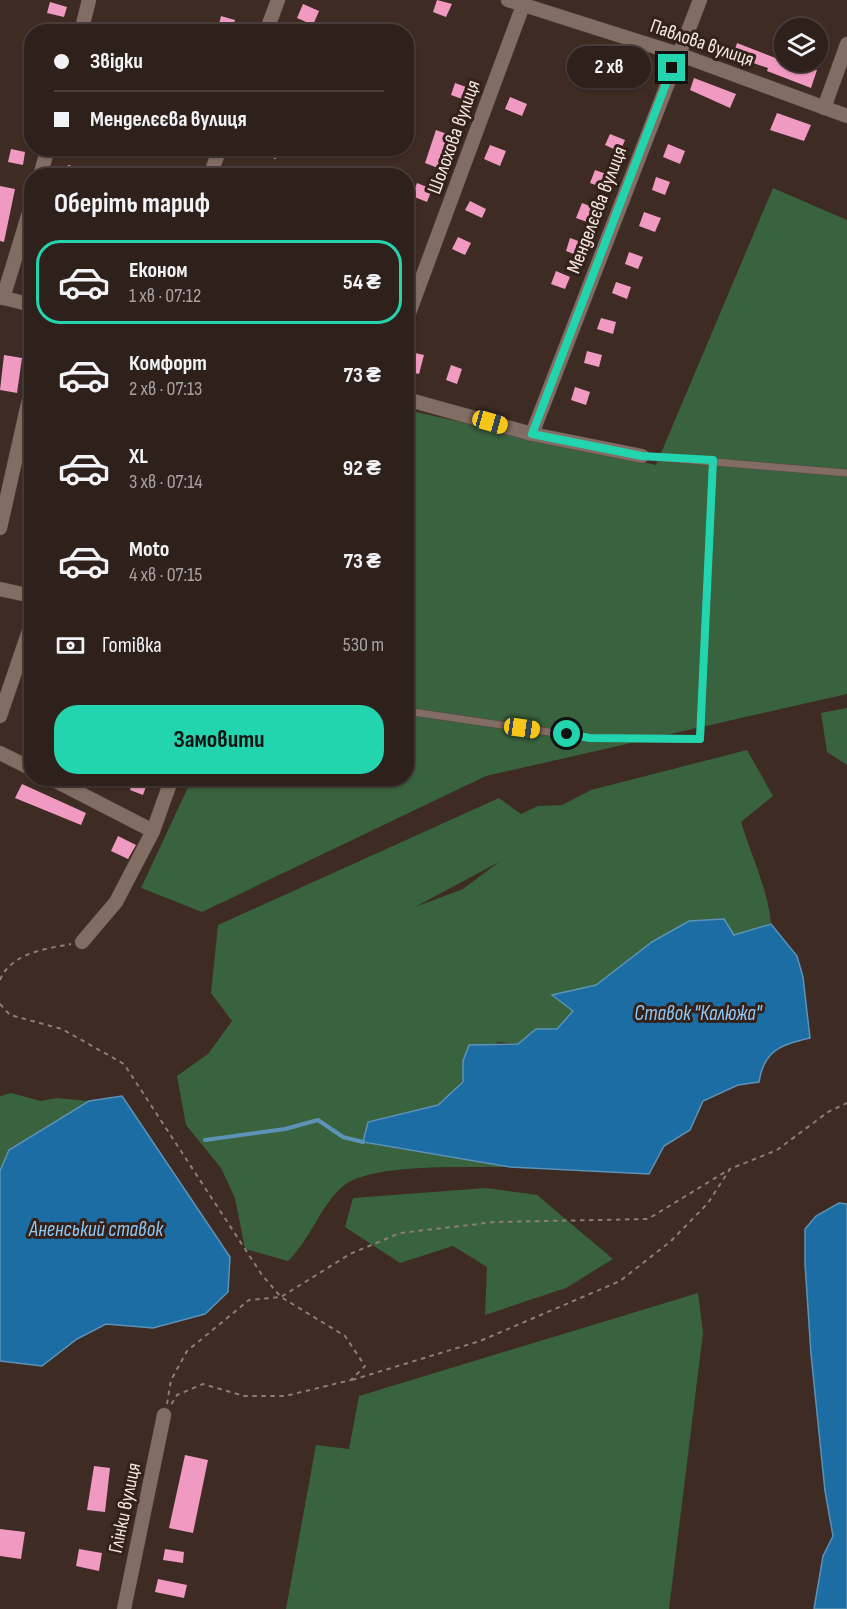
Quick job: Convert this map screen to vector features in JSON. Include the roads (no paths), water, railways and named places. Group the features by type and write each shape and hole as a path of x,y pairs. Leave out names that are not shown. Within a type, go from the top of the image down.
{"street":[{"path":"83,24 89,0"},
{"path":"269,24 278,0"},
{"name":"Павлова вулиця","path":"508,0 524,2 678,54 847,116"},
{"name":"Менделєєва вулиця","path":"532,434 700,0"},
{"name":"Шолохова вулиця","path":"414,299 524,2"},
{"path":"825,108 847,44"},
{"path":"24,228 2,297 24,303"},
{"path":"414,401 532,434 642,456"},
{"path":"0,528 24,422"},
{"path":"0,589 24,594"},
{"path":"0,717 24,646"},
{"path":"0,753 24,765"},
{"path":"66,786 153,831"},
{"path":"82,942 116,902 153,831 169,786"},
{"name":"Глінки вулиця","path":"124,1609 164,1415"}],"lane":[{"path":"642,456 713,460 847,473"},
{"path":"414,712 590,738 700,739 713,460"}],"water":[{"name":"Ставок \"Калюжа\"","path":"724,919 734,935 771,924 797,956 803,977 810,1038 783,1046 770,1055 761,1071 759,1082 738,1085 703,1101 690,1130 664,1146 649,1174 510,1167 363,1142 368,1122 438,1105 463,1082 463,1061 469,1045 518,1044 536,1029 557,1029 573,1011 552,995 596,985 652,942 689,921"},
{"name":"Аненський ставок","path":"122,1096 230,1257 228,1292 205,1314 153,1328 106,1324 77,1339 42,1366 0,1361 0,1171 9,1150 89,1101"},
{"path":"839,1203 847,1204 847,1609 814,1609 823,1556 833,1536 825,1491 811,1354 805,1229 816,1216"}],"waterway":[{"path":"205,1140 285,1129 318,1120 343,1137 363,1142"}]}
